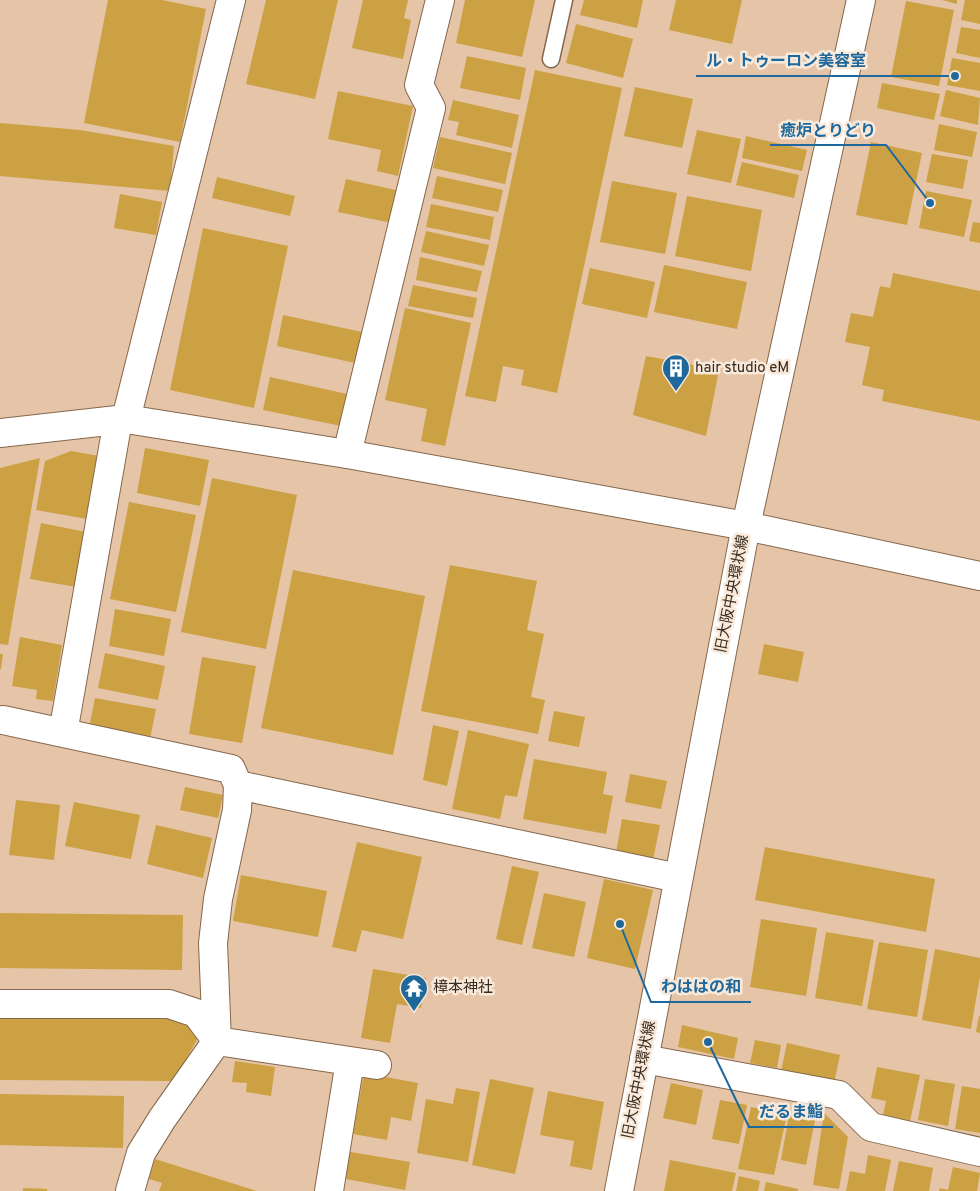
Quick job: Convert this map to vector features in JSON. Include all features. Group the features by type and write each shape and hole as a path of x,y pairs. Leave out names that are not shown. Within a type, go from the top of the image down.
{"street":[{"path":"63,733 122,419 231,0"},
{"path":"347,454 431,108 419,85 440,0"},
{"name":"旧大阪中央環状線","path":"619,1191 746,526 861,0"},
{"path":"0,433 122,419 347,454 746,526 980,576"},
{"path":"4,720 232,769 238,786 238,810 218,899 213,943 217,1041 162,1119 141,1153 130,1191"},
{"path":"238,786 678,878"},
{"path":"0,1004 169,1004 196,1013 217,1041 377,1064"},
{"path":"644,1059 839,1095 870,1128 980,1152"},
{"path":"329,1191 350,1061"}],"lane":[{"path":"551,59 564,0"}],"building":[{"path":"108,0 162,0 206,9 180,142 84,123"},
{"path":"266,0 338,0 315,99 246,84"},
{"path":"363,0 408,0 404,18 411,20 403,59 352,48"},
{"path":"465,0 535,0 522,57 456,43"},
{"path":"584,0 643,0 637,28 580,15"},
{"path":"676,0 742,0 732,44 669,30"},
{"path":"942,0 957,0 957,4"},
{"path":"965,0 980,0 980,24 961,20"},
{"path":"906,1 954,10 939,86 891,77"},
{"path":"576,24 633,39 623,78 566,63"},
{"path":"961,27 980,30 980,58 956,53"},
{"path":"467,56 526,68 520,100 460,88"},
{"path":"952,58 980,63 980,91 947,85"},
{"path":"535,70 622,88 557,393 521,385 524,370 503,366 496,402 465,396"},
{"path":"882,83 940,94 934,120 877,108"},
{"path":"635,87 693,99 682,148 624,136"},
{"path":"946,90 980,98 978,125 940,116"},
{"path":"338,91 413,106 398,176 377,171 381,150 328,139"},
{"path":"453,100 519,115 512,148 456,135 459,122 448,120"},
{"path":"0,123 80,130 174,146 170,191 0,176"},
{"path":"939,124 977,132 972,157 934,150"},
{"path":"697,130 741,139 731,183 687,174"},
{"path":"746,136 807,150 802,171 742,158"},
{"path":"440,137 512,153 505,184 433,168"},
{"path":"871,142 922,153 907,225 856,215"},
{"path":"932,154 968,160 963,189 926,182"},
{"path":"742,162 799,175 794,198 736,185"},
{"path":"437,176 503,190 498,212 432,198"},
{"path":"217,177 295,196 290,216 212,198"},
{"path":"346,179 400,191 392,223 338,212"},
{"path":"612,181 677,193 665,254 600,242"},
{"path":"926,191 972,200 964,237 919,228"},
{"path":"120,194 162,202 156,235 114,228"},
{"path":"687,196 762,210 751,271 675,256"},
{"path":"431,204 494,217 490,240 426,227"},
{"path":"973,222 980,223 980,243 969,241"},
{"path":"203,228 288,246 254,408 170,390"},
{"path":"426,231 489,245 484,266 421,252"},
{"path":"420,257 482,271 477,292 416,280"},
{"path":"664,265 747,282 737,329 654,312"},
{"path":"590,268 655,282 647,318 582,304"},
{"path":"893,273 980,291 980,421 882,401 884,390 862,385 870,347 845,342 851,313 873,317 880,286 890,288"},
{"path":"413,285 477,298 473,318 408,306"},
{"path":"405,308 471,323 445,446 421,441 427,409 385,400"},
{"path":"283,315 362,332 355,363 277,346"},
{"name":"hair studio eM","path":"646,356 719,370 706,436 633,415"},
{"path":"270,377 347,394 341,426 263,410"},
{"path":"145,448 209,460 200,506 137,493"},
{"path":"71,451 99,456 87,519 36,510 45,461"},
{"path":"40,458 8,645 0,644 0,468"},
{"path":"212,478 297,495 266,649 181,632"},
{"path":"129,502 196,515 176,612 110,599"},
{"path":"41,523 86,532 76,587 30,579"},
{"path":"450,565 537,581 527,630 544,634 531,697 545,700 538,734 421,711"},
{"path":"293,570 425,596 393,755 261,728"},
{"path":"115,609 171,619 164,656 109,646"},
{"path":"20,637 62,645 53,701 36,699 37,690 12,686"},
{"path":"764,644 804,652 798,682 758,674"},
{"path":"105,653 165,666 158,700 98,688"},
{"path":"0,654 3,654 1,669 0,669"},
{"path":"202,657 256,666 242,743 189,734"},
{"path":"95,698 156,709 150,739 89,728"},
{"path":"554,711 585,717 579,747 548,741"},
{"path":"433,725 459,731 447,786 423,780"},
{"path":"468,730 529,744 517,797 505,795 500,819 452,809"},
{"path":"534,759 607,772 603,794 613,796 606,834 523,819"},
{"path":"630,774 667,781 661,809 625,802"},
{"path":"185,787 223,795 218,818 180,810"},
{"path":"16,800 60,805 54,860 9,855"},
{"path":"74,802 140,815 131,859 65,846"},
{"path":"622,819 660,825 653,860 616,853"},
{"path":"156,825 212,838 203,878 147,864"},
{"path":"357,842 422,857 403,939 362,930 356,952 332,947"},
{"path":"765,847 935,879 926,932 755,900"},
{"path":"512,866 539,872 522,945 496,939"},
{"path":"241,875 327,891 318,937 233,921"},
{"path":"604,879 653,890 635,969 587,958"},
{"path":"544,893 586,902 574,957 532,948"},
{"path":"0,913 183,915 182,970 0,968"},
{"path":"761,919 817,928 806,996 750,987"},
{"path":"826,932 874,940 862,1006 815,998"},
{"path":"879,942 928,950 917,1017 867,1009"},
{"path":"935,949 980,958 980,976 971,1029 922,1020"},
{"path":"373,969 426,978 421,1008 397,1004 390,1043 361,1038"},
{"path":"980,1016 980,1033 976,1032"},
{"path":"0,1018 186,1019 198,1038 174,1081 0,1080"},
{"path":"682,1025 738,1038 734,1059 678,1047"},
{"path":"755,1040 781,1045 777,1068 750,1063"},
{"path":"787,1043 840,1055 834,1083 781,1071"},
{"path":"235,1061 275,1067 271,1096 246,1092 247,1083 232,1082"},
{"path":"877,1067 920,1075 910,1121 883,1115 886,1101 871,1098"},
{"path":"364,1073 418,1083 411,1121 391,1117 387,1140 353,1134"},
{"path":"490,1079 534,1088 515,1174 472,1165"},
{"path":"925,1079 955,1084 948,1126 918,1120"},
{"path":"671,1083 703,1090 696,1125 663,1118"},
{"path":"962,1086 980,1089 980,1133 955,1129"},
{"path":"456,1088 480,1092 468,1162 417,1153 426,1099 453,1104"},
{"path":"548,1091 604,1102 592,1170 570,1166 574,1141 540,1135"},
{"path":"0,1094 124,1096 123,1148 0,1145"},
{"path":"720,1100 747,1105 739,1144 712,1139"},
{"path":"751,1107 787,1114 774,1175 738,1169"},
{"path":"824,1113 848,1137 839,1189 813,1185"},
{"path":"789,1115 815,1120 806,1165 781,1160"},
{"path":"345,1151 410,1162 405,1190 341,1178"},
{"path":"868,1155 891,1160 885,1191 846,1191 850,1171 865,1174"},
{"path":"155,1159 257,1191 159,1191 162,1183 149,1179"},
{"path":"670,1160 736,1173 732,1191 664,1191"},
{"path":"899,1161 933,1168 929,1191 893,1191"},
{"path":"953,1167 980,1173 977,1191 939,1191 940,1188 948,1190"},
{"path":"739,1176 760,1181 758,1191 736,1191"},
{"path":"766,1182 798,1189 798,1191 764,1191"},
{"path":"23,1188 47,1189 47,1191 23,1191"}],"place":[{"name":"ル・トゥーロン美容室","path":"955,76"},
{"name":"癒炉とりどり","path":"930,203"},
{"name":"hair studio eM","path":"676,392"},
{"name":"わははの和","path":"620,924"},
{"name":"樟本神社","path":"414,1012"},
{"name":"だるま鮨","path":"708,1042"}]}
